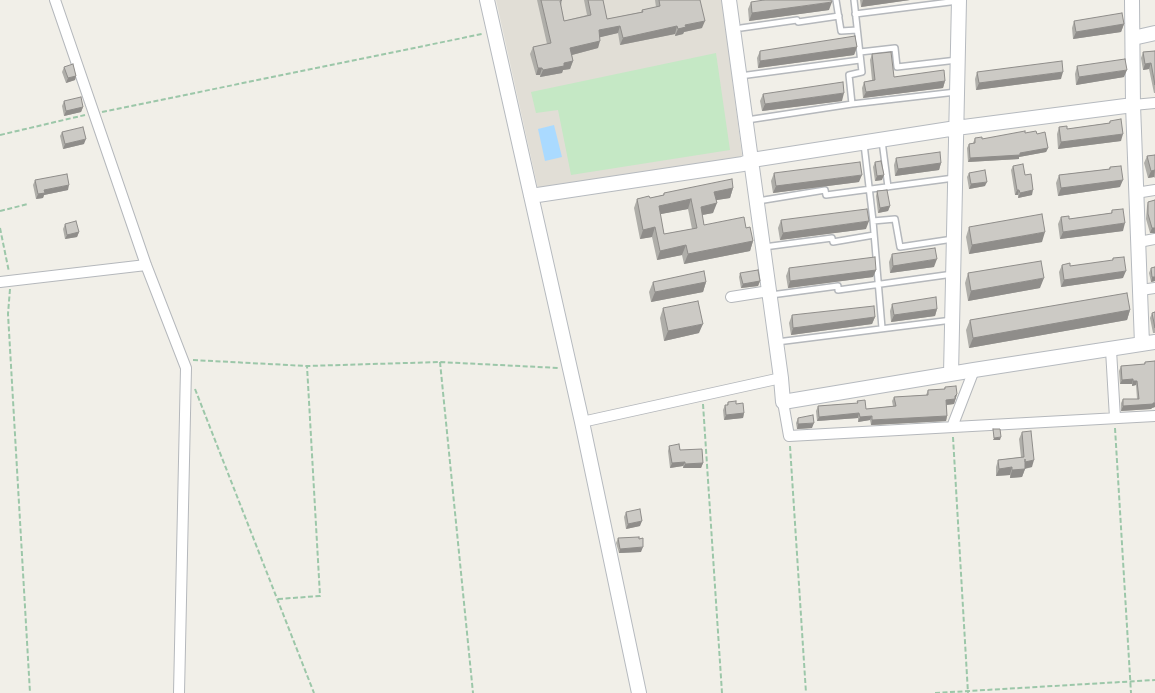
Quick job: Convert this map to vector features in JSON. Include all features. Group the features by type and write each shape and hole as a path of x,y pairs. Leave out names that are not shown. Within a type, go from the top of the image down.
{"street":[{"path":"54,0 146,265 185,364 180,693"},
{"path":"487,0 582,422 639,693"},
{"path":"729,0 789,436 1155,416"},
{"path":"783,402 1148,343 1141,290 1136,194 1132,0"},
{"path":"951,374 959,1"},
{"path":"1133,38 1155,33"},
{"path":"531,196 743,164 752,160 956,128 1155,103"},
{"path":"1136,194 1155,190"},
{"path":"1139,242 1155,239"},
{"path":"5,282 146,265"},
{"path":"1141,290 1155,288"},
{"path":"731,298 770,293"},
{"path":"1112,350 1115,418"},
{"path":"952,427 974,370"},
{"path":"582,422 781,378"}],"lane":[{"path":"836,0 841,31 857,30"},
{"path":"852,104 849,74 862,72 854,0"},
{"path":"855,14 959,1"},
{"path":"741,28 839,16"},
{"path":"860,52 895,48 898,67 958,60"},
{"path":"740,76 860,60"},
{"path":"746,120 852,104 957,92"},
{"path":"882,140 888,187"},
{"path":"863,143 873,220 882,328"},
{"path":"757,201 825,190 826,195 955,178"},
{"path":"873,220 894,219 900,247 954,239"},
{"path":"763,247 832,238 832,242 874,235"},
{"path":"770,293 838,286 838,290 953,274"},
{"path":"776,342 952,320"}],"path":[{"path":"0,134 94,113 494,32"},
{"path":"0,211 28,204"},
{"path":"0,228 8,314 30,693"},
{"path":"440,362 473,693"},
{"path":"314,693 185,364 307,366 440,362 570,369"},
{"path":"278,599 320,596 307,366"},
{"path":"702,395 722,693"},
{"path":"1115,418 1131,693"},
{"path":"952,427 968,692"},
{"path":"789,436 806,693"},
{"path":"935,693 1155,680"}],"shaded area":[{"path":"496,0 722,0 742,155 740,160 538,189"}],"green space":[{"path":"716,53 730,150 571,175 558,110 536,113 531,92"}],"water":[{"path":"554,125 562,157 545,161 538,129"}],"building":[{"path":"541,0 562,0 560,1 564,21 591,15 588,0 603,0 607,19 643,12 642,10 660,6 659,0 700,0 705,21 685,25 686,27 678,29 677,26 623,38 620,26 599,30 600,41 570,48 573,61 564,63 564,66 543,70 538,68 533,47 551,43"},
{"path":"764,0 831,0 832,2 752,13 751,2"},
{"path":"1122,13 1124,24 1076,32 1074,21"},
{"path":"855,36 857,47 760,61 760,51"},
{"path":"1155,51 1155,85 1151,63 1145,64 1143,52"},
{"path":"891,52 894,77 944,70 945,81 866,92 864,82 875,80 872,54"},
{"path":"1125,59 1127,70 1079,77 1077,66"},
{"path":"1062,61 1063,72 979,83 977,72"},
{"path":"73,64 76,76 68,78 64,67"},
{"path":"843,82 844,93 765,104 763,94"},
{"path":"81,97 83,107 66,111 64,101"},
{"path":"1121,119 1123,134 1061,142 1059,127 1067,126 1067,129 1110,123 1110,121"},
{"path":"83,127 86,139 65,144 62,132"},
{"path":"1025,131 1025,133 1036,131 1037,134 1045,132 1048,148 1020,153 1020,155 970,158 969,144 975,143 975,138 982,137 982,139"},
{"path":"940,152 941,163 898,169 896,158"},
{"path":"1155,155 1155,170 1151,171 1147,156"},
{"path":"881,161 884,175 877,176 875,162"},
{"path":"860,162 862,175 776,186 774,173"},
{"path":"1023,164 1025,175 1031,174 1033,190 1020,193 1017,190 1013,166"},
{"path":"1121,166 1123,180 1061,188 1059,175"},
{"path":"985,170 987,182 971,184 969,173"},
{"path":"67,174 69,185 44,190 45,193 38,194 35,180"},
{"path":"732,179 733,188 714,192 717,203 701,207 704,225 744,217 746,228 750,227 753,241 688,254 686,245 660,251 655,227 643,230 637,199 664,195 664,193","holes":["691,199 697,228 664,234 659,206"]},
{"path":"887,190 890,206 880,208 877,191"},
{"path":"1155,200 1155,228 1152,228 1148,214 1148,202"},
{"path":"867,209 869,221 783,233 781,220"},
{"path":"1123,209 1125,223 1063,232 1061,217 1069,216 1069,219 1112,213 1112,210"},
{"path":"1042,214 1045,232 972,245 969,227"},
{"path":"76,221 79,232 67,235 65,224"},
{"path":"935,248 937,259 893,266 892,254"},
{"path":"875,257 876,270 790,281 789,268"},
{"path":"1124,257 1126,271 1064,280 1062,265 1070,263 1070,266"},
{"path":"1041,261 1044,278 971,291 968,273"},
{"path":"1155,267 1155,277 1152,277 1151,268"},
{"path":"758,270 760,281 743,284 740,273"},
{"path":"704,271 706,282 655,292 653,282"},
{"path":"1127,293 1130,310 973,338 970,320"},
{"path":"936,297 937,309 894,315 892,304"},
{"path":"698,301 703,324 668,331 663,308"},
{"path":"874,306 875,317 793,328 792,315"},
{"path":"1155,312 1155,328 1152,313"},
{"path":"1155,361 1155,403 1123,406 1123,399 1139,399 1137,381 1133,381 1133,379 1122,380 1121,366 1145,364 1145,362"},
{"path":"956,386 957,394 955,399 946,400 947,416 872,420 872,416 860,417 859,413 819,417 818,406 858,403 857,401 865,400 866,409 896,406 894,397 928,395 928,390"},
{"path":"736,401 736,404 743,403 744,413 726,415 725,405 728,405 728,402"},
{"path":"813,415 814,423 798,424 798,418"},
{"path":"993,429 1000,429 1001,437 994,438"},
{"path":"1031,431 1034,460 1025,462 1025,469 1012,470 1012,467 999,469 998,460 1024,457 1022,432"},
{"path":"679,444 680,450 702,449 703,463 672,463 669,446"},
{"path":"640,509 642,521 628,524 626,512"},
{"path":"639,537 639,539 643,538 643,547 620,549 618,538"}]}
